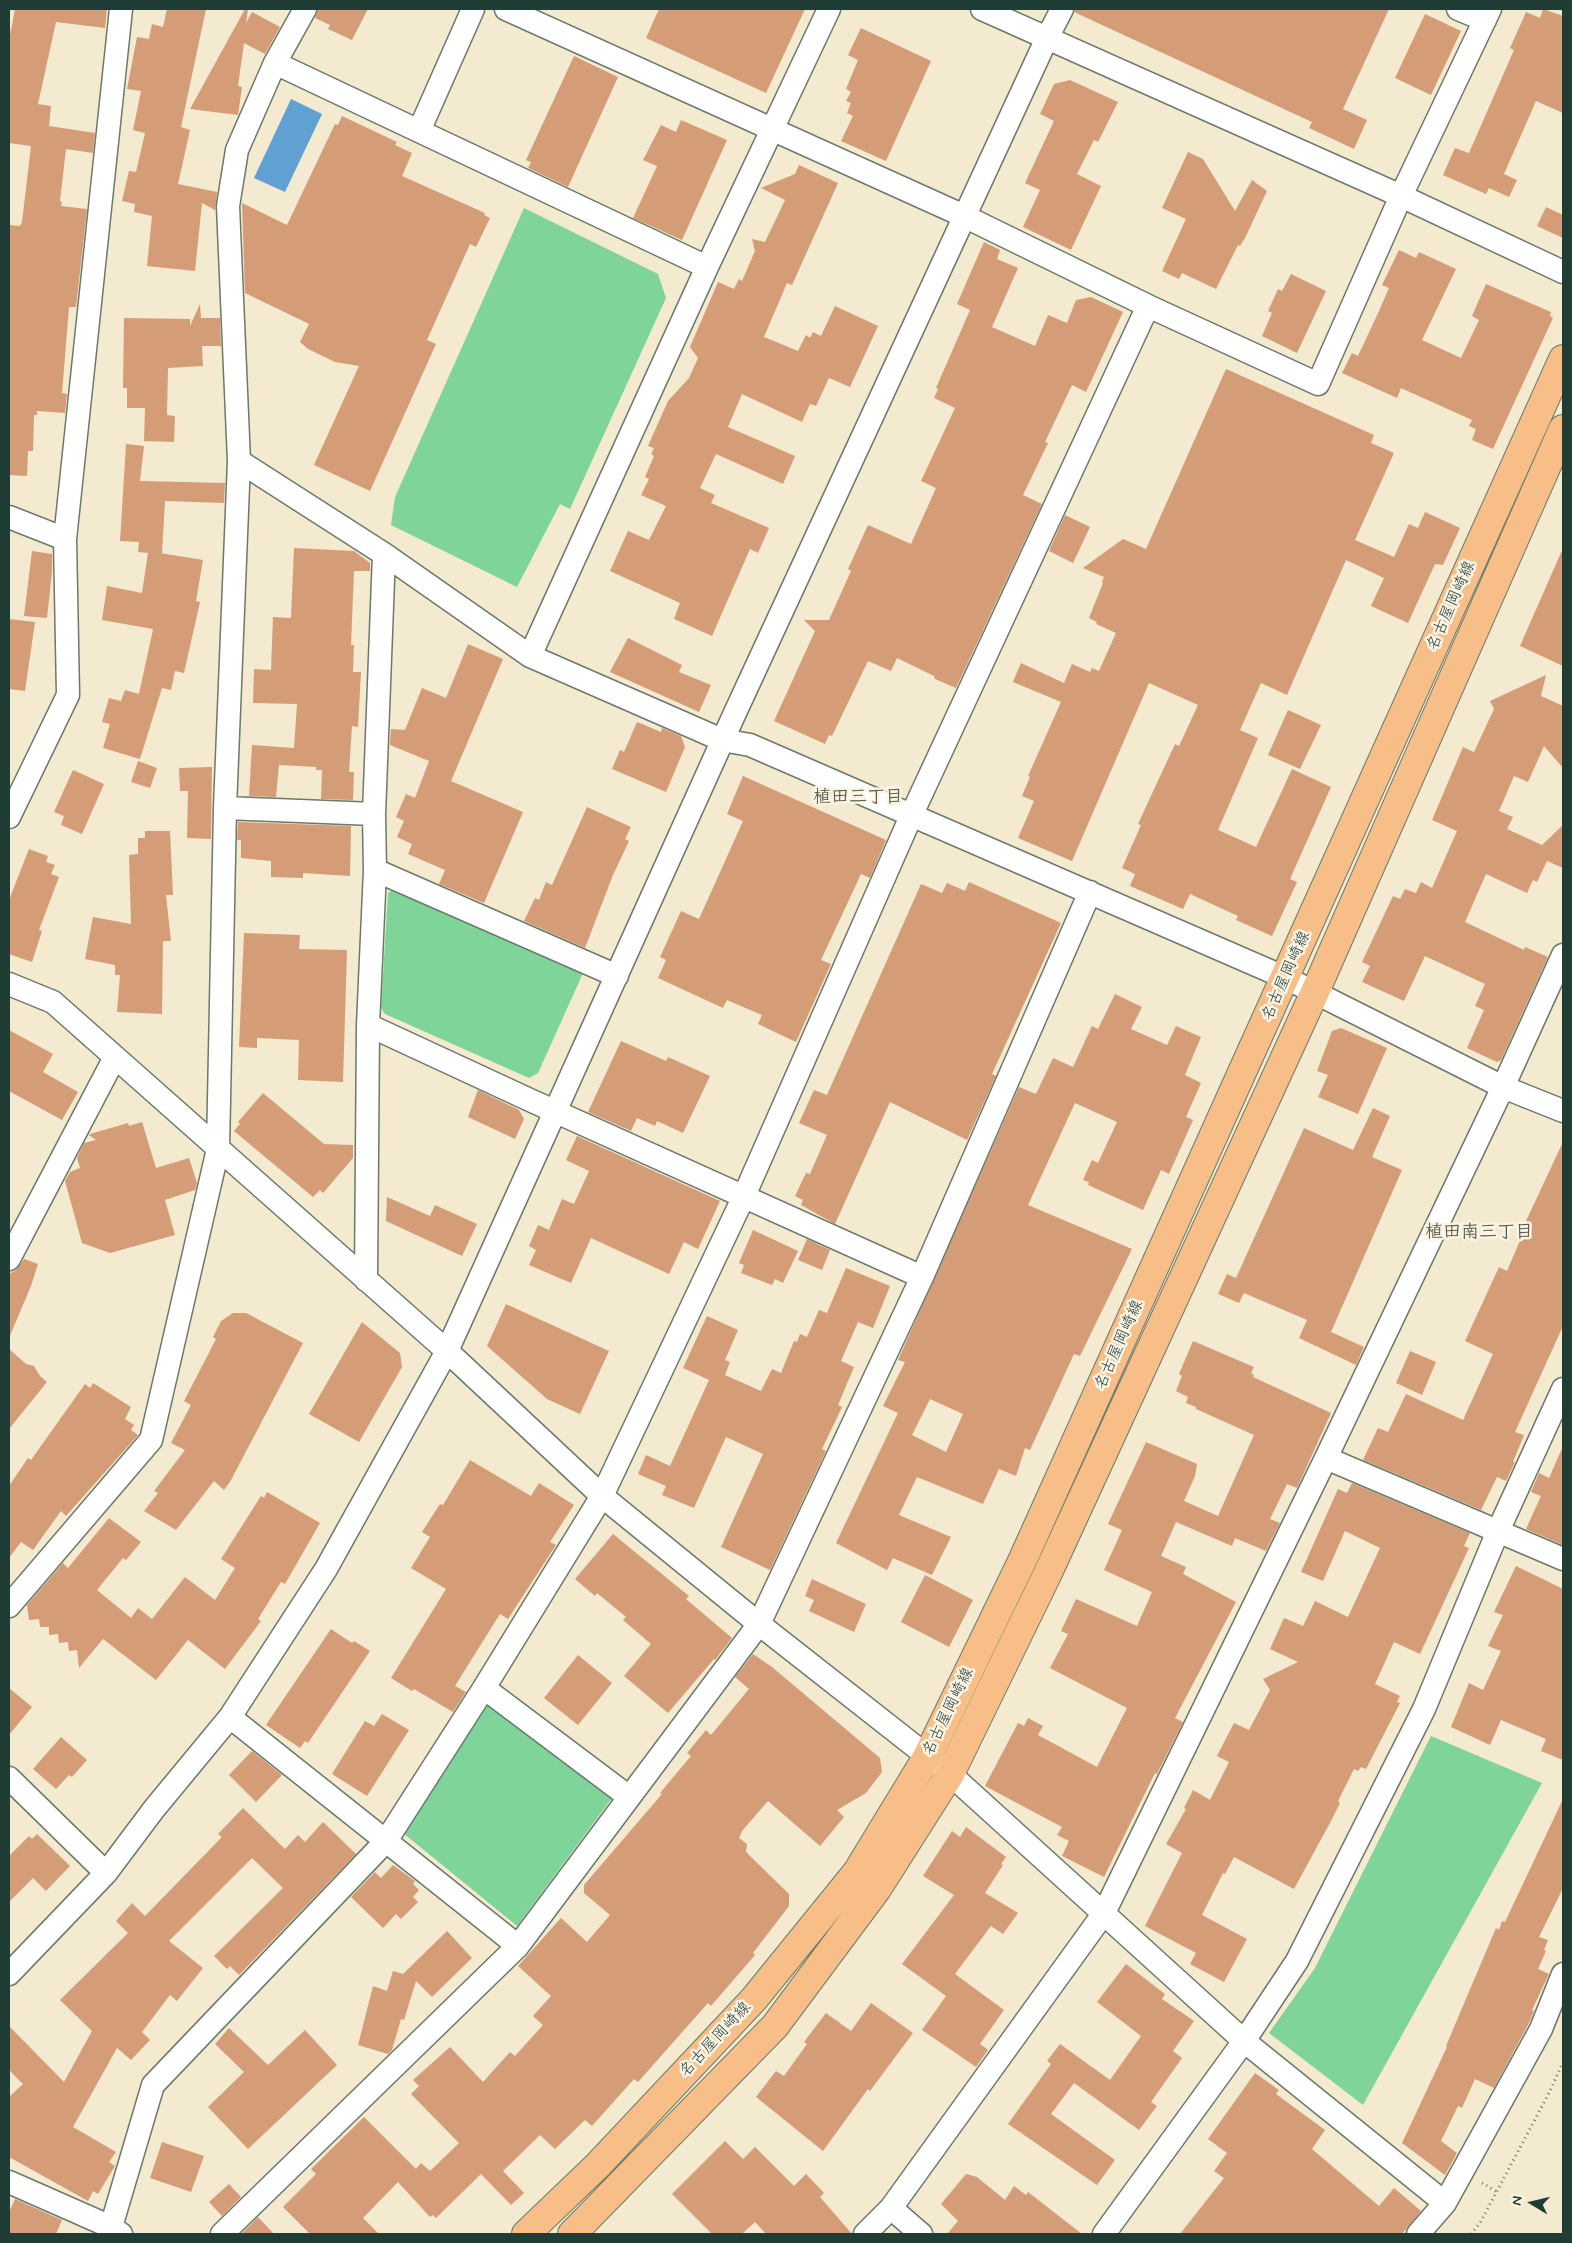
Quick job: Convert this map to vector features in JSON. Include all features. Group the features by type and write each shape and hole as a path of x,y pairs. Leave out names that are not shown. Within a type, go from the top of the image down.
{"main road":[{"name":"名古屋岡崎線","path":"526,2234 598,2166 754,1999 857,1872 927,1757 1023,1559 1286,978 1563,358"},
{"name":"名古屋岡崎線","path":"572,2234 775,2026 878,1889 950,1774 1047,1575 1315,992 1563,429"}],"street":[{"path":"9,817 18,778 68,695 65,539 121,9"},
{"path":"9,1606 151,1440 218,1149 225,808 240,461 228,206 237,150 275,63 305,9"},
{"path":"419,130 473,9"},
{"path":"506,9 964,216 1148,306 1318,384 1400,196 1488,14 1458,9"},
{"path":"530,656 707,267 829,9"},
{"path":"982,9 1400,196 1563,272"},
{"path":"9,1974 106,1873 154,1809 230,1717 326,1569 447,1351 722,740 964,216 1062,9"},
{"path":"275,63 707,267"},
{"path":"9,2182 116,2231 152,2085 386,1841 484,1688 602,1496 744,1196 912,814 1148,306"},
{"path":"240,461 384,554 530,656 722,740 750,745 1286,978 1503,1087 1563,1111"},
{"path":"9,517 65,539"},
{"path":"366,1280 368,1025 375,870 374,814 384,554"},
{"path":"225,808 374,814"},
{"path":"375,870 616,976"},
{"path":"222,2234 518,1946 759,1624 922,1277 1090,892"},
{"path":"865,2234 891,2208 1104,1913 1326,1458 1503,1087 1563,955"},
{"path":"9,984 53,1002 447,1351 602,1496 759,1624 950,1774 1244,2041 1444,2203"},
{"path":"368,1025 554,1112 922,1277"},
{"path":"9,1258 115,1057"},
{"path":"1104,2234 1244,2041 1297,1961 1424,1709 1498,1531 1563,1390"},
{"path":"1326,1458 1563,1558"},
{"path":"484,1688 630,1796"},
{"path":"230,1717 518,1946"},
{"path":"9,1778 106,1873"},
{"path":"1418,2234 1444,2203 1541,2029 1563,1974"},
{"path":"891,2208 921,2234"}],"path":[{"path":"1471,2234 1484,2216 1550,2091 1563,2062"}],"green space":[{"path":"524,208 658,274 666,298 570,509 560,504 517,587 391,525 395,497"},
{"path":"396,887 584,971 538,1073 529,1078 385,1014 381,1008 388,893"},
{"path":"484,1702 612,1798 517,1926 403,1833"},
{"path":"1431,1736 1542,1783 1363,2105 1269,2033 1315,1968"}],"water":[{"path":"291,99 322,114 285,192 254,178"}],"building":[{"path":"15,9 107,9 105,28 56,22 38,104 51,106 49,126 95,133 93,153 66,149 61,206 87,209 76,307 69,307 62,393 67,394 65,413 37,411 37,415 34,415 33,451 28,451 27,476 9,475 9,225 20,226 22,222 31,146 9,143 9,40"},
{"path":"167,9 206,9 181,127 190,130 178,184 217,192 215,210 202,203 195,271 147,266 152,216 134,212 135,204 122,201 129,171 136,172 145,133 133,130 141,91 127,89 137,37 149,39 152,24 163,27"},
{"path":"245,9 248,9 246,23 252,12 280,27 265,54 244,43 238,86 242,87 238,115 190,109"},
{"path":"318,9 368,9 352,40 328,29 330,25 315,18"},
{"path":"659,9 805,9 766,93 646,38"},
{"path":"1075,9 1389,9 1343,109 1367,120 1354,149 1309,128 1312,122 1074,12"},
{"path":"1543,9 1563,16 1563,113 1536,101 1504,174 1517,180 1509,197 1489,188 1486,194 1443,175 1455,148 1469,153 1514,50 1510,48 1526,12 1540,18"},
{"path":"1425,14 1461,31 1431,95 1395,78"},
{"path":"861,28 931,61 886,161 841,141 853,116 847,113 851,103 846,101 851,92 846,89 858,60 848,55"},
{"path":"574,56 618,77 568,187 528,168 531,162 526,160"},
{"path":"1070,80 1118,102 1098,142 1094,140 1077,174 1101,186 1071,250 1023,227 1040,190 1025,183 1054,121 1040,114 1054,84"},
{"path":"342,116 397,142 395,145 412,153 402,176 485,213 484,215 490,218 476,247 470,244 427,340 436,344 370,491 314,465 359,366 335,362 308,349 300,342 309,324 245,293 242,203 287,225 335,124 338,125"},
{"path":"681,120 727,140 682,240 633,218 657,166 643,160 661,125 676,132"},
{"path":"1188,152 1203,159 1235,211 1252,180 1267,191 1245,238 1240,246 1238,245 1216,289 1182,273 1179,279 1162,271 1186,219 1162,208"},
{"path":"799,165 838,183 792,285 787,283 764,337 798,351 806,335 810,338 813,332 821,336 835,306 878,326 850,387 829,378 816,406 810,404 802,422 742,394 728,427 795,456 783,484 716,454 700,488 715,495 711,503 769,528 758,553 750,549 712,636 674,619 680,603 610,571 628,531 649,540 666,506 641,495 649,479 645,477 654,456 651,454 654,448 648,446 668,401 689,378 698,358 690,347 718,282 734,289 739,279 742,281 755,251 752,239 765,242 785,200 761,188 795,174"},
{"path":"1546,207 1563,215 1563,238 1537,226"},
{"path":"984,242 1000,250 997,259 1018,268 992,327 1035,346 1048,315 1067,323 1076,300 1091,297 1123,312 1086,392 1072,385 1045,442 1048,443 1023,495 1042,504 956,688 897,658 891,671 868,661 832,736 829,735 825,744 774,721 815,631 804,620 829,620 851,571 848,569 868,525 911,544 936,488 921,481 955,408 934,398 938,389 936,388 970,310 957,304"},
{"path":"1399,250 1416,258 1419,252 1456,269 1422,340 1461,358 1479,320 1472,316 1486,284 1551,312 1550,316 1553,318 1493,449 1472,440 1476,429 1469,426 1472,420 1401,388 1397,398 1342,373 1352,353 1358,356 1379,311 1389,288 1382,285"},
{"path":"1291,274 1326,291 1297,353 1262,336 1272,313 1268,311 1278,289 1282,291"},
{"path":"200,304 201,318 220,318 221,346 202,346 203,366 168,368 167,415 175,416 174,442 144,441 145,408 127,408 127,388 123,388 124,318 190,319 190,326"},
{"path":"1226,369 1374,435 1371,443 1394,453 1355,540 1394,557 1409,524 1418,528 1425,512 1460,528 1443,565 1435,564 1408,623 1371,606 1384,578 1346,560 1287,695 1261,683 1240,730 1258,738 1218,830 1256,847 1292,769 1331,787 1290,879 1297,882 1272,936 1236,920 1238,916 1190,894 1183,909 1130,886 1135,874 1122,868 1141,825 1138,824 1175,744 1179,746 1198,705 1149,683 1072,861 1018,838 1034,801 1022,796 1030,777 1028,776 1061,702 1013,682 1017,672 1021,663 1064,683 1072,664 1090,672 1092,668 1099,671 1116,633 1096,624 1097,622 1089,618 1104,577 1083,568 1123,539 1146,549"},
{"path":"126,444 144,446 140,481 225,483 224,503 165,501 162,553 160,553 203,560 196,601 200,602 184,673 175,671 171,690 162,688 140,759 103,748 110,724 102,722 109,698 121,701 125,690 139,694 153,629 102,620 107,586 142,593 148,553 138,552 139,542 120,541"},
{"path":"1065,515 1090,527 1073,563 1049,551"},
{"path":"294,548 354,551 370,563 370,571 354,571 351,645 354,645 353,672 361,672 358,727 352,726 349,772 354,772 353,800 321,799 322,770 316,770 316,767 279,765 276,797 249,796 252,745 294,748 297,704 253,703 254,669 271,670 273,617 291,618"},
{"path":"1563,548 1563,666 1520,646"},
{"path":"32,551 52,554 47,618 24,616"},
{"path":"9,619 35,622 25,691 9,689"},
{"path":"628,638 682,665 679,672 711,685 699,712 610,672"},
{"path":"468,644 503,659 451,781 523,812 484,903 439,884 445,870 408,854 412,844 397,837 404,821 396,817 406,794 415,798 429,761 390,745 391,729 405,730 422,688 446,698"},
{"path":"1546,675 1541,696 1563,706 1563,768 1544,746 1528,782 1514,776 1499,811 1513,817 1507,829 1542,845 1563,825 1563,868 1547,861 1537,882 1533,880 1527,893 1486,874 1465,922 1524,950 1525,947 1548,957 1501,1060 1497,1062 1467,1048 1484,1010 1475,1006 1485,984 1425,956 1404,1001 1362,982 1370,966 1362,962 1393,896 1400,899 1405,889 1416,893 1421,882 1432,888 1457,831 1432,820 1463,747 1474,752 1494,709 1490,701"},
{"path":"1288,710 1321,725 1300,769 1268,755"},
{"path":"637,722 661,732 662,728 681,736 685,747 666,792 612,769 620,750 624,752"},
{"path":"138,761 157,768 150,788 131,782"},
{"path":"212,767 211,839 187,838 188,791 180,791 179,768"},
{"path":"73,770 104,784 82,834 61,825 64,816 54,812"},
{"path":"743,776 886,840 870,878 861,874 821,960 831,964 796,1042 758,1024 762,1015 727,1000 723,1008 658,978 666,960 660,957 681,911 699,919 743,821 727,814"},
{"path":"587,807 631,827 625,839 629,841 613,875 585,948 524,921 535,898 539,900 546,882 552,885"},
{"path":"238,822 351,826 350,876 303,873 303,878 271,877 271,861 241,858 241,840 237,840"},
{"path":"145,831 170,831 173,895 166,895 171,941 163,941 162,1014 117,1012 120,975 115,975 115,965 85,959 93,917 131,924 129,855 138,854 138,838 145,838"},
{"path":"29,849 48,856 46,862 55,865 51,874 59,877 39,930 42,931 32,962 9,954 9,900"},
{"path":"969,882 1061,923 992,1074 996,1076 967,1140 890,1102 835,1224 801,1205 803,1200 795,1196 806,1173 810,1174 827,1135 799,1123 814,1090 827,1095 921,884 942,893 947,883 965,891"},
{"path":"244,933 300,935 299,949 347,950 343,1082 298,1080 299,1040 257,1038 257,1048 239,1047"},
{"path":"1115,994 1142,1007 1131,1029 1167,1045 1176,1026 1201,1037 1185,1075 1201,1083 1186,1117 1193,1120 1169,1174 1161,1170 1143,1210 1088,1185 1089,1182 1083,1180 1092,1160 1098,1163 1117,1122 1075,1103 1028,1205 1132,1249 1080,1356 1074,1354 1030,1450 1025,1448 1016,1476 999,1469 983,1504 917,1477 899,1515 951,1537 932,1575 893,1558 887,1570 836,1543 898,1413 883,1406 905,1362 898,1360 1019,1087 1036,1094 1053,1058 1073,1067 1092,1026 1098,1029","holes":["930,1399 963,1414 946,1452 912,1435"]},
{"path":"1341,1028 1387,1048 1358,1114 1318,1097 1328,1075 1317,1071 1332,1031"},
{"path":"9,1030 53,1054 43,1072 78,1092 62,1120 9,1091"},
{"path":"621,1041 666,1061 668,1057 710,1076 683,1133 657,1121 655,1126 637,1118 631,1131 588,1112"},
{"path":"478,1090 519,1110 524,1119 515,1139 468,1117"},
{"path":"263,1093 324,1144 353,1145 353,1158 323,1193 320,1190 313,1197 234,1131 240,1124 238,1122"},
{"path":"1373,1108 1390,1116 1372,1157 1402,1170 1331,1332 1364,1347 1356,1365 1299,1338 1307,1320 1244,1293 1239,1303 1218,1294 1227,1274 1236,1278 1304,1128 1353,1150"},
{"path":"142,1122 156,1168 189,1158 197,1183 195,1190 165,1200 175,1235 110,1253 82,1243 65,1181 70,1172 80,1168 77,1158 84,1143 96,1140 90,1134 128,1123 129,1126"},
{"path":"577,1136 720,1201 698,1249 684,1242 669,1274 591,1238 571,1283 529,1265 536,1250 529,1246 538,1225 549,1230 562,1199 574,1204 589,1171 566,1160"},
{"path":"1563,1142 1563,1326 1515,1432 1524,1435 1513,1462 1515,1462 1506,1481 1497,1477 1481,1510 1363,1460 1378,1428 1388,1432 1406,1394 1463,1420 1493,1354 1465,1341 1499,1267 1507,1271 1528,1222 1526,1221"},
{"path":"387,1197 430,1216 435,1205 477,1224 462,1256 386,1221"},
{"path":"753,1230 798,1251 783,1283 775,1279 772,1285 741,1273 744,1265 739,1263"},
{"path":"807,1239 830,1250 822,1270 798,1260"},
{"path":"24,1259 38,1264 31,1286 9,1338 9,1274 16,1270"},
{"path":"846,1268 890,1286 873,1328 858,1322 841,1361 854,1367 838,1405 842,1407 822,1449 826,1451 770,1570 721,1547 763,1454 726,1437 694,1508 662,1495 666,1486 638,1474 646,1455 670,1466 709,1380 683,1368 707,1316 738,1330 725,1360 730,1362 725,1375 761,1391 772,1369 781,1373 794,1341 797,1342 800,1334 807,1337 819,1310 827,1313"},
{"path":"506,1304 609,1351 580,1414 547,1399 487,1346"},
{"path":"233,1313 246,1313 303,1343 230,1482 224,1490 214,1481 176,1530 144,1511 158,1493 154,1491 185,1450 171,1443 191,1405 184,1401 216,1339 213,1337 221,1321"},
{"path":"362,1322 400,1353 402,1367 359,1442 309,1414"},
{"path":"1193,1341 1254,1367 1251,1373 1254,1375 1253,1377 1331,1413 1297,1488 1287,1484 1270,1519 1280,1523 1266,1551 1235,1538 1232,1546 1176,1522 1161,1556 1186,1567 1183,1574 1236,1602 1175,1718 1183,1722 1157,1774 1155,1773 1104,1877 1062,1856 1069,1841 1057,1835 1062,1827 985,1786 1018,1723 1024,1726 1028,1718 1043,1726 1038,1735 1097,1767 1127,1708 1050,1668 1068,1634 1061,1631 1076,1599 1137,1626 1152,1592 1104,1570 1122,1530 1108,1524 1146,1442 1197,1464 1195,1476 1184,1501 1218,1516 1254,1435 1196,1409 1196,1407 1186,1403 1188,1397 1176,1391 1182,1376 1179,1374"},
{"path":"9,1349 26,1364 34,1366 40,1376 47,1382 9,1429"},
{"path":"1410,1351 1436,1362 1422,1395 1396,1383"},
{"path":"93,1383 131,1407 125,1419 134,1425 131,1430 138,1435 66,1516 61,1511 33,1550 21,1542 9,1558 9,1486 28,1458 31,1460 85,1384 90,1388"},
{"path":"1563,1446 1563,1545 1526,1529 1541,1496 1531,1492 1539,1473 1549,1478"},
{"path":"470,1460 531,1496 539,1483 574,1505 550,1542 556,1545 508,1619 500,1614 455,1686 466,1692 453,1712 391,1678 446,1589 411,1568 430,1537 422,1532 440,1504 443,1505"},
{"path":"1352,1483 1470,1533 1464,1546 1469,1548 1420,1654 1394,1642 1375,1684 1400,1696 1397,1702 1400,1703 1366,1769 1361,1767 1358,1771 1354,1769 1338,1801 1340,1803 1331,1821 1294,1889 1234,1857 1225,1874 1223,1873 1202,1915 1247,1939 1224,1982 1190,1964 1196,1953 1145,1926 1182,1853 1166,1844 1186,1809 1184,1808 1193,1790 1210,1800 1229,1762 1217,1756 1234,1723 1249,1730 1270,1690 1263,1679 1298,1662 1270,1649 1284,1618 1303,1626 1315,1601 1348,1617 1380,1548 1345,1531 1323,1581 1301,1572 1338,1489 1347,1493"},
{"path":"267,1492 320,1523 285,1584 281,1582 258,1619 261,1621 225,1669 188,1640 156,1680 103,1639 79,1668 77,1650 69,1651 68,1642 59,1643 58,1634 49,1635 49,1627 40,1627 39,1619 29,1620 27,1605 63,1563 68,1568 109,1518 141,1542 126,1560 123,1558 97,1590 131,1618 138,1608 152,1619 185,1577 215,1600 235,1568 221,1559 261,1496 264,1498"},
{"path":"613,1534 689,1596 686,1599 732,1638 668,1713 624,1676 651,1644 623,1620 626,1617 597,1593 595,1596 575,1579"},
{"path":"1516,1566 1563,1589 1563,1760 1541,1751 1546,1739 1501,1720 1490,1745 1451,1727 1469,1683 1483,1690 1501,1651 1488,1646 1503,1615 1494,1612"},
{"path":"925,1575 973,1600 949,1647 901,1622"},
{"path":"812,1579 866,1604 854,1632 809,1611 814,1600 805,1596"},
{"path":"331,1629 352,1643 354,1641 370,1651 308,1743 305,1741 300,1748 266,1725"},
{"path":"753,1654 772,1667 880,1758 882,1772 866,1793 837,1810 844,1817 820,1846 768,1801 742,1831 739,1838 747,1844 746,1852 789,1894 789,1906 753,1953 755,1955 711,2006 708,2003 638,2082 634,2079 592,2126 585,2120 555,2149 540,2135 503,2171 524,2193 511,2205 481,2174 436,2218 433,2215 430,2217 398,2182 363,2218 379,2234 310,2234 283,2207 316,2174 311,2169 364,2117 416,2169 421,2163 430,2171 459,2143 411,2094 419,2086 413,2080 450,2047 483,2082 510,2052 515,2056 543,2025 533,2016 551,1996 518,1966 561,1918 587,1942 610,1915 584,1893 584,1885 662,1794 660,1793 691,1756 687,1753 706,1730 711,1735 749,1689 735,1677"},
{"path":"578,1655 612,1683 578,1725 544,1698"},
{"path":"9,1688 32,1707 9,1735"},
{"path":"382,1714 409,1730 367,1796 332,1774 365,1721 374,1726"},
{"path":"61,1737 87,1760 72,1777 69,1775 56,1789 33,1769"},
{"path":"252,1751 282,1775 256,1802 229,1775"},
{"path":"1563,1799 1563,1888 1539,1937 1548,1940 1544,1950 1546,1951 1538,1969 1549,1974 1532,2010 1534,2011 1529,2023 1494,2088 1475,2079 1462,2108 1458,2106 1441,2141 1457,2153 1445,2175 1402,2143 1447,2047 1496,1928 1499,1930 1502,1921 1505,1922"},
{"path":"243,1808 285,1849 298,1835 305,1842 323,1822 356,1854 239,1975 230,1966 227,1969 214,1956 283,1888 252,1858 169,1941 203,1968 177,2001 170,1995 142,2032 150,2040 131,2060 117,2048 73,2127 116,2152 109,2162 115,2166 98,2194 93,2191 88,2201 9,2157 9,2097 23,2084 9,2070 9,2026 64,2082 92,2031 60,2000 128,1933 116,1921 132,1903 145,1916 222,1837 218,1834"},
{"path":"966,1827 1006,1857 985,1893 1018,1913 1003,1934 991,1926 955,1974 1004,2010 980,2044 988,2050 976,2067 922,2030 946,1996 902,1964 954,1895 923,1876 952,1831 960,1837"},
{"path":"37,1834 70,1866 46,1891 33,1878 9,1902 9,1856 29,1836 32,1839"},
{"path":"393,1865 415,1881 413,1884 419,1890 413,1897 418,1902 401,1919 396,1914 383,1928 351,1897 375,1872 381,1878"},
{"path":"447,1931 472,1958 432,1997 416,1981 404,2020 401,2019 392,2050 388,2054 358,2045 373,1986 387,1991 393,1971 403,1974"},
{"path":"1126,1964 1165,1994 1162,1999 1194,2021 1173,2051 1182,2058 1151,2102 1157,2106 1139,2130 1074,2083 1051,2114 1115,2160 1097,2185 1008,2124 1051,2064 1047,2061 1060,2044 1110,2080 1141,2036 1097,2002"},
{"path":"871,2003 913,2033 870,2091 868,2089 823,2151 756,2097 776,2071 784,2076 807,2044 804,2042 826,2013 851,2031"},
{"path":"229,2028 268,2065 305,2030 337,2065 248,2149 208,2107 244,2072 215,2044"},
{"path":"1255,2073 1279,2090 1276,2094 1325,2130 1312,2149 1379,2206 1394,2188 1421,2211 1402,2234 1180,2234 1224,2178 1214,2171 1227,2153 1208,2139"},
{"path":"725,2141 743,2159 755,2147 794,2186 806,2174 824,2193 820,2197 852,2234 766,2234 755,2222 742,2234 712,2234 672,2194"},
{"path":"162,2142 204,2156 191,2192 150,2178"},
{"path":"966,2174 977,2177 1005,2200 1014,2186 1026,2195 1028,2192 1082,2234 947,2234 958,2221 941,2204"},
{"path":"229,2184 241,2197 222,2216 209,2202"},
{"path":"15,2199 62,2220 56,2234 9,2234 9,2212"},
{"path":"258,2217 274,2234 241,2234"}],"district":[{"name":"植田三丁目","path":"858,798"},
{"name":"植田南三丁目","path":"1479,1233"}]}
